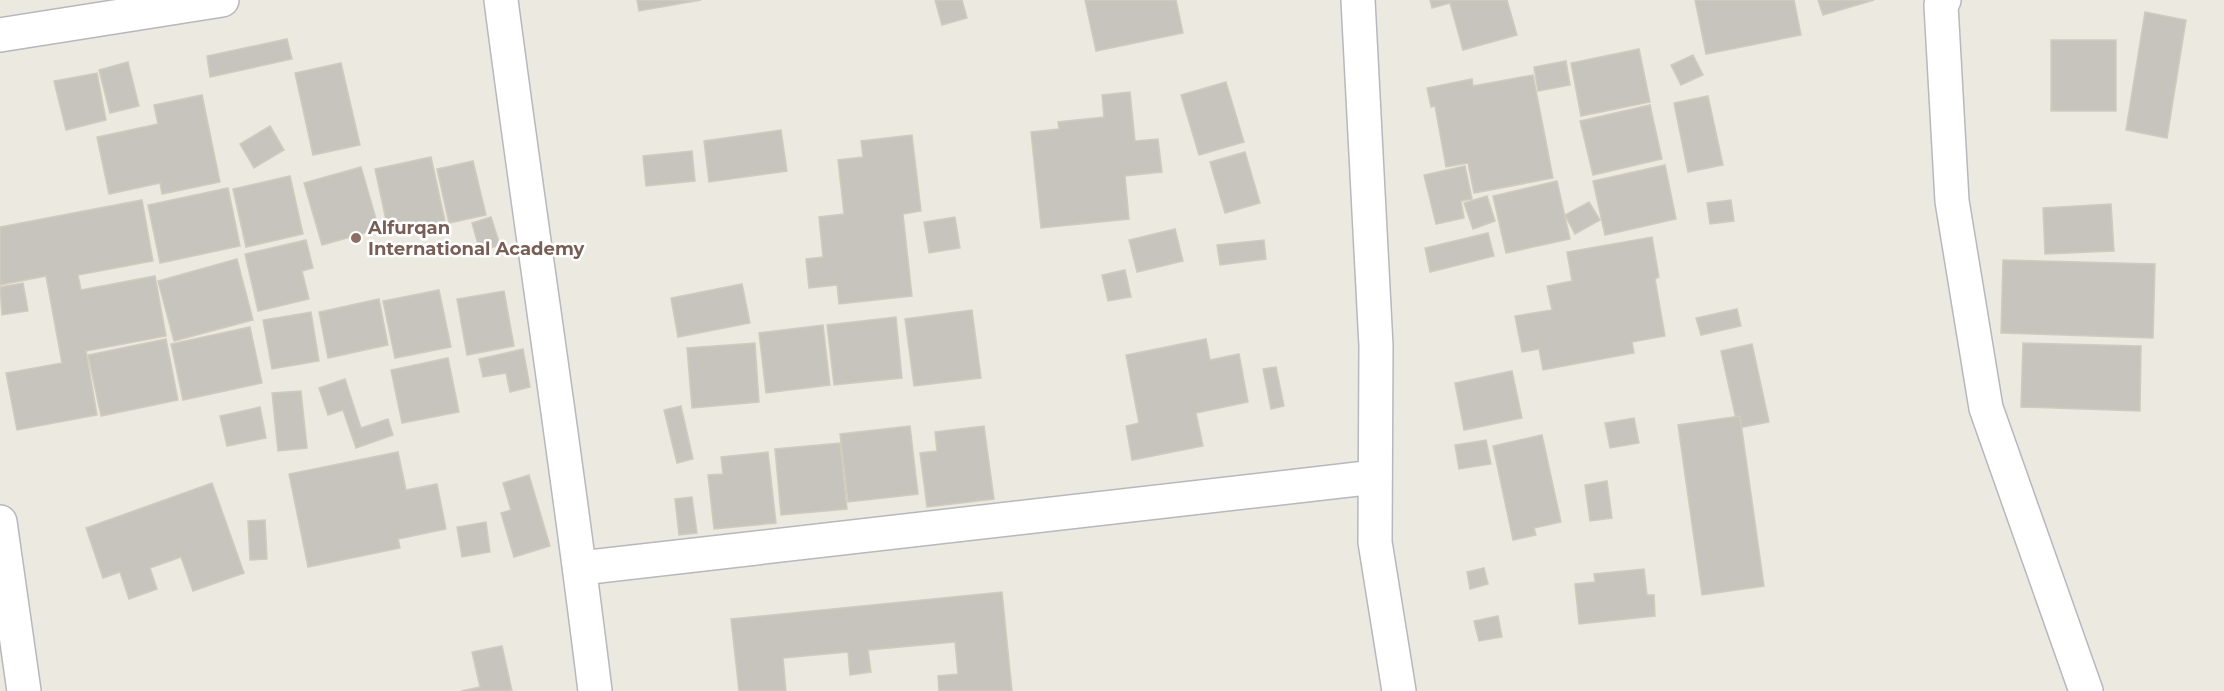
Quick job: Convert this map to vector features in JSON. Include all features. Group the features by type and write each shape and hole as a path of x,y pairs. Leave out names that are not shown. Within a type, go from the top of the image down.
{"street":[{"path":"0,35 222,0"},
{"path":"501,0 533,248 581,568 596,691"},
{"path":"1358,0 1376,346 1375,542 1399,691"},
{"path":"1944,0 1941,5 1952,201 1986,408 2086,691"},
{"path":"581,568 1375,477"},
{"path":"0,522 24,691"}],"building":[{"path":"637,0 701,0 639,11"},
{"path":"935,0 962,0 967,18 942,25"},
{"path":"1085,0 1176,0 1183,33 1096,51"},
{"path":"1430,0 1507,0 1517,35 1463,50 1450,3 1432,8"},
{"path":"1695,0 1794,0 1801,35 1706,54"},
{"path":"1818,0 1874,0 1823,15"},
{"path":"2145,12 2186,20 2167,138 2126,130"},
{"path":"287,39 292,59 210,77 207,56"},
{"path":"2051,40 2116,40 2116,111 2051,111"},
{"path":"1639,49 1650,102 1581,116 1571,63"},
{"path":"1693,55 1703,75 1681,85 1671,65"},
{"path":"1566,61 1570,85 1538,91 1534,67"},
{"path":"128,62 139,106 110,113 99,70"},
{"path":"341,63 360,145 313,155 295,73"},
{"path":"97,73 106,120 66,130 54,81"},
{"path":"1533,75 1553,178 1474,193 1468,163 1446,167 1435,106 1431,107 1427,88 1472,79 1473,86"},
{"path":"1226,82 1244,142 1199,155 1181,95"},
{"path":"1130,92 1135,141 1158,139 1162,172 1125,176 1129,219 1041,228 1031,132 1059,129 1058,122 1104,117 1102,95"},
{"path":"202,95 220,182 162,194 160,183 109,194 97,137 158,124 154,105"},
{"path":"1708,96 1723,165 1688,172 1674,103"},
{"path":"1650,105 1662,159 1593,175 1580,121"},
{"path":"270,126 284,150 254,168 240,144"},
{"path":"781,130 787,171 709,182 704,141"},
{"path":"912,135 921,211 903,214 912,296 839,304 837,285 809,288 806,259 823,257 819,217 844,214 838,160 863,157 861,141"},
{"path":"692,151 695,181 646,186 643,156"},
{"path":"1245,152 1260,203 1225,213 1210,162"},
{"path":"431,157 445,221 389,234 375,169"},
{"path":"473,161 486,215 449,223 437,169"},
{"path":"1665,165 1676,219 1605,235 1593,181"},
{"path":"1465,166 1472,199 1461,201 1464,218 1436,224 1424,175"},
{"path":"361,167 379,229 322,245 304,183"},
{"path":"290,176 303,234 246,247 233,189"},
{"path":"1557,181 1570,239 1506,253 1493,196"},
{"path":"228,188 240,246 160,263 148,205"},
{"path":"1487,196 1495,221 1473,229 1464,203"},
{"path":"142,200 153,261 78,275 81,290 155,276 166,336 86,351 97,415 17,430 6,373 62,363 46,276 0,285 0,227"},
{"path":"1731,200 1734,221 1710,224 1707,203"},
{"path":"1589,202 1600,220 1575,234 1565,215"},
{"path":"2111,204 2114,251 2045,254 2043,208"},
{"path":"491,217 500,245 480,251 472,223"},
{"path":"955,217 960,248 929,253 924,222"},
{"path":"1175,229 1183,261 1137,272 1129,240"},
{"path":"1488,233 1494,256 1430,272 1425,248"},
{"path":"1652,237 1659,277 1655,279 1665,336 1632,342 1634,353 1543,370 1539,349 1522,352 1515,316 1552,310 1547,286 1572,281 1567,252"},
{"path":"306,240 313,268 302,271 309,299 258,311 245,254"},
{"path":"1264,240 1266,259 1220,265 1217,245"},
{"path":"237,259 253,320 174,341 158,281"},
{"path":"2003,260 2155,264 2153,338 2001,333"},
{"path":"1125,270 1131,297 1108,301 1102,275"},
{"path":"23,283 28,311 2,315 0,287"},
{"path":"742,284 750,323 678,337 671,298"},
{"path":"439,290 451,347 395,358 383,301"},
{"path":"504,291 514,346 467,355 457,299"},
{"path":"379,299 388,345 328,358 319,312"},
{"path":"1737,309 1741,326 1701,335 1696,318"},
{"path":"972,310 981,378 914,386 905,319"},
{"path":"311,312 319,361 272,369 263,320"},
{"path":"896,317 902,378 834,385 827,325"},
{"path":"823,325 830,385 766,393 759,333"},
{"path":"250,327 262,383 183,400 171,344"},
{"path":"166,339 178,400 101,416 88,355"},
{"path":"1206,339 1210,360 1239,354 1248,402 1196,413 1203,446 1132,460 1126,426 1139,423 1126,355"},
{"path":"755,343 759,402 692,408 687,348"},
{"path":"2023,343 2141,346 2140,411 2021,407"},
{"path":"1752,344 1769,422 1738,428 1721,351"},
{"path":"523,349 530,387 510,392 506,373 483,377 479,359"},
{"path":"448,358 459,412 402,423 391,370"},
{"path":"1276,367 1284,406 1271,409 1263,369"},
{"path":"1512,371 1522,418 1464,430 1455,383"},
{"path":"345,379 361,428 388,419 393,435 356,448 343,410 328,415 319,388"},
{"path":"301,391 307,448 278,451 272,393"},
{"path":"681,406 693,459 677,463 664,410"},
{"path":"260,407 266,438 227,446 220,416"},
{"path":"1740,416 1764,586 1702,595 1678,425"},
{"path":"1634,418 1639,443 1610,448 1605,423"},
{"path":"910,426 918,494 848,502 840,434"},
{"path":"984,426 994,499 927,507 920,453 937,451 935,432"},
{"path":"1542,435 1561,522 1534,528 1536,535 1513,540 1493,446"},
{"path":"1486,440 1491,464 1459,469 1455,445"},
{"path":"840,443 847,509 781,515 775,449"},
{"path":"398,452 406,490 437,484 446,529 398,539 400,548 308,567 289,474"},
{"path":"768,452 776,523 714,529 708,475 723,474 721,457"},
{"path":"529,475 550,546 514,557 501,513 511,510 503,483"},
{"path":"1607,481 1612,518 1590,521 1585,485"},
{"path":"212,483 244,573 193,591 181,557 150,568 157,589 129,599 120,572 103,578 86,528"},
{"path":"692,497 697,533 679,535 675,499"},
{"path":"265,520 267,559 250,560 248,521"},
{"path":"486,522 490,552 462,557 457,527"},
{"path":"1484,568 1488,584 1470,589 1467,572"},
{"path":"1644,569 1647,595 1654,595 1655,616 1579,624 1575,584 1595,582 1594,574"},
{"path":"1002,592 1012,691 939,691 938,676 958,674 955,642 868,650 871,672 850,675 848,652 783,658 786,691 739,691 731,619"},
{"path":"1498,616 1502,637 1479,641 1474,621"},
{"path":"502,646 512,691 461,691 480,687 472,652"}],"place":[{"name":"Alfurqan International Academy","path":"356,238"}]}
